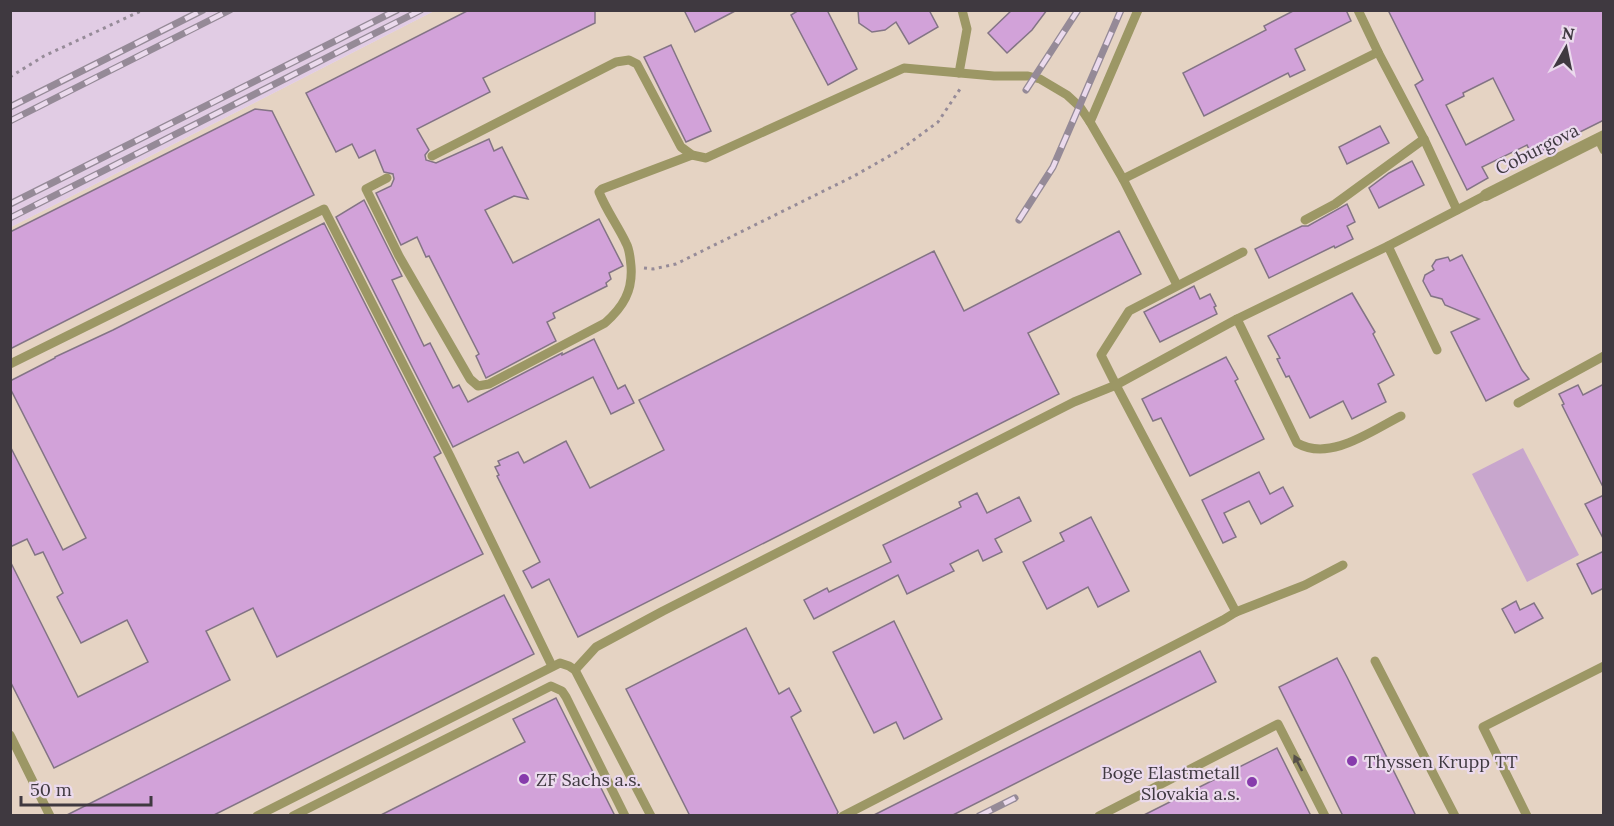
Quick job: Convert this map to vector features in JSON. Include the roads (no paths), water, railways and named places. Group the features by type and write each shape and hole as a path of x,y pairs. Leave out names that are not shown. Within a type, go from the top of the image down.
{"street":[{"name":"Coburgova","path":"1486,195 1602,141"}],"lane":[{"path":"962,10 967,29 963,73"},
{"path":"1090,122 1138,10"},
{"path":"1358,10 1424,139 1457,210"},
{"path":"1123,179 1378,52"},
{"path":"432,156 616,62 629,60 637,64 681,147 692,156"},
{"path":"387,178 366,189 470,380 478,386 489,384 605,323 628,297 631,266 628,246 599,192 602,189 692,156 706,158 904,68 994,76 1028,76 1040,79 1067,95 1080,107 1090,122 1123,179 1177,285"},
{"path":"1305,220 1335,204 1424,139"},
{"path":"575,670 596,647 663,611 1074,402 1116,385 1236,319 1389,246 1486,195"},
{"path":"10,364 324,209 450,456 552,666"},
{"path":"1389,246 1437,350"},
{"path":"1236,612 1101,355 1129,311 1243,252"},
{"path":"1236,319 1297,443 1308,449 1326,450 1357,438 1401,416"},
{"path":"1518,403 1604,356"},
{"path":"843,816 1236,612 1305,585 1343,565"},
{"path":"1375,661 1455,816"},
{"path":"257,816 560,663 575,670 651,816"},
{"path":"1527,816 1483,727 1604,666"},
{"path":"293,816 551,687 562,691 625,816"},
{"path":"1099,816 1278,724 1325,816"},
{"path":"10,735 50,816"}],"railway":[{"path":"10,107 203,10"},
{"path":"10,121 230,10"},
{"path":"10,204 397,10"},
{"path":"10,218 421,10"},
{"path":"1026,90 1078,10"},
{"path":"1019,220 1053,167 1121,10"},
{"path":"979,816 1015,798"}],"place":[{"name":"Thyssen Krupp TT","path":"1352,761"},
{"name":"ZF Sachs a.s.","path":"524,779"},
{"name":"Boge Elastmetall Slovakia a.s.","path":"1252,782"}]}
